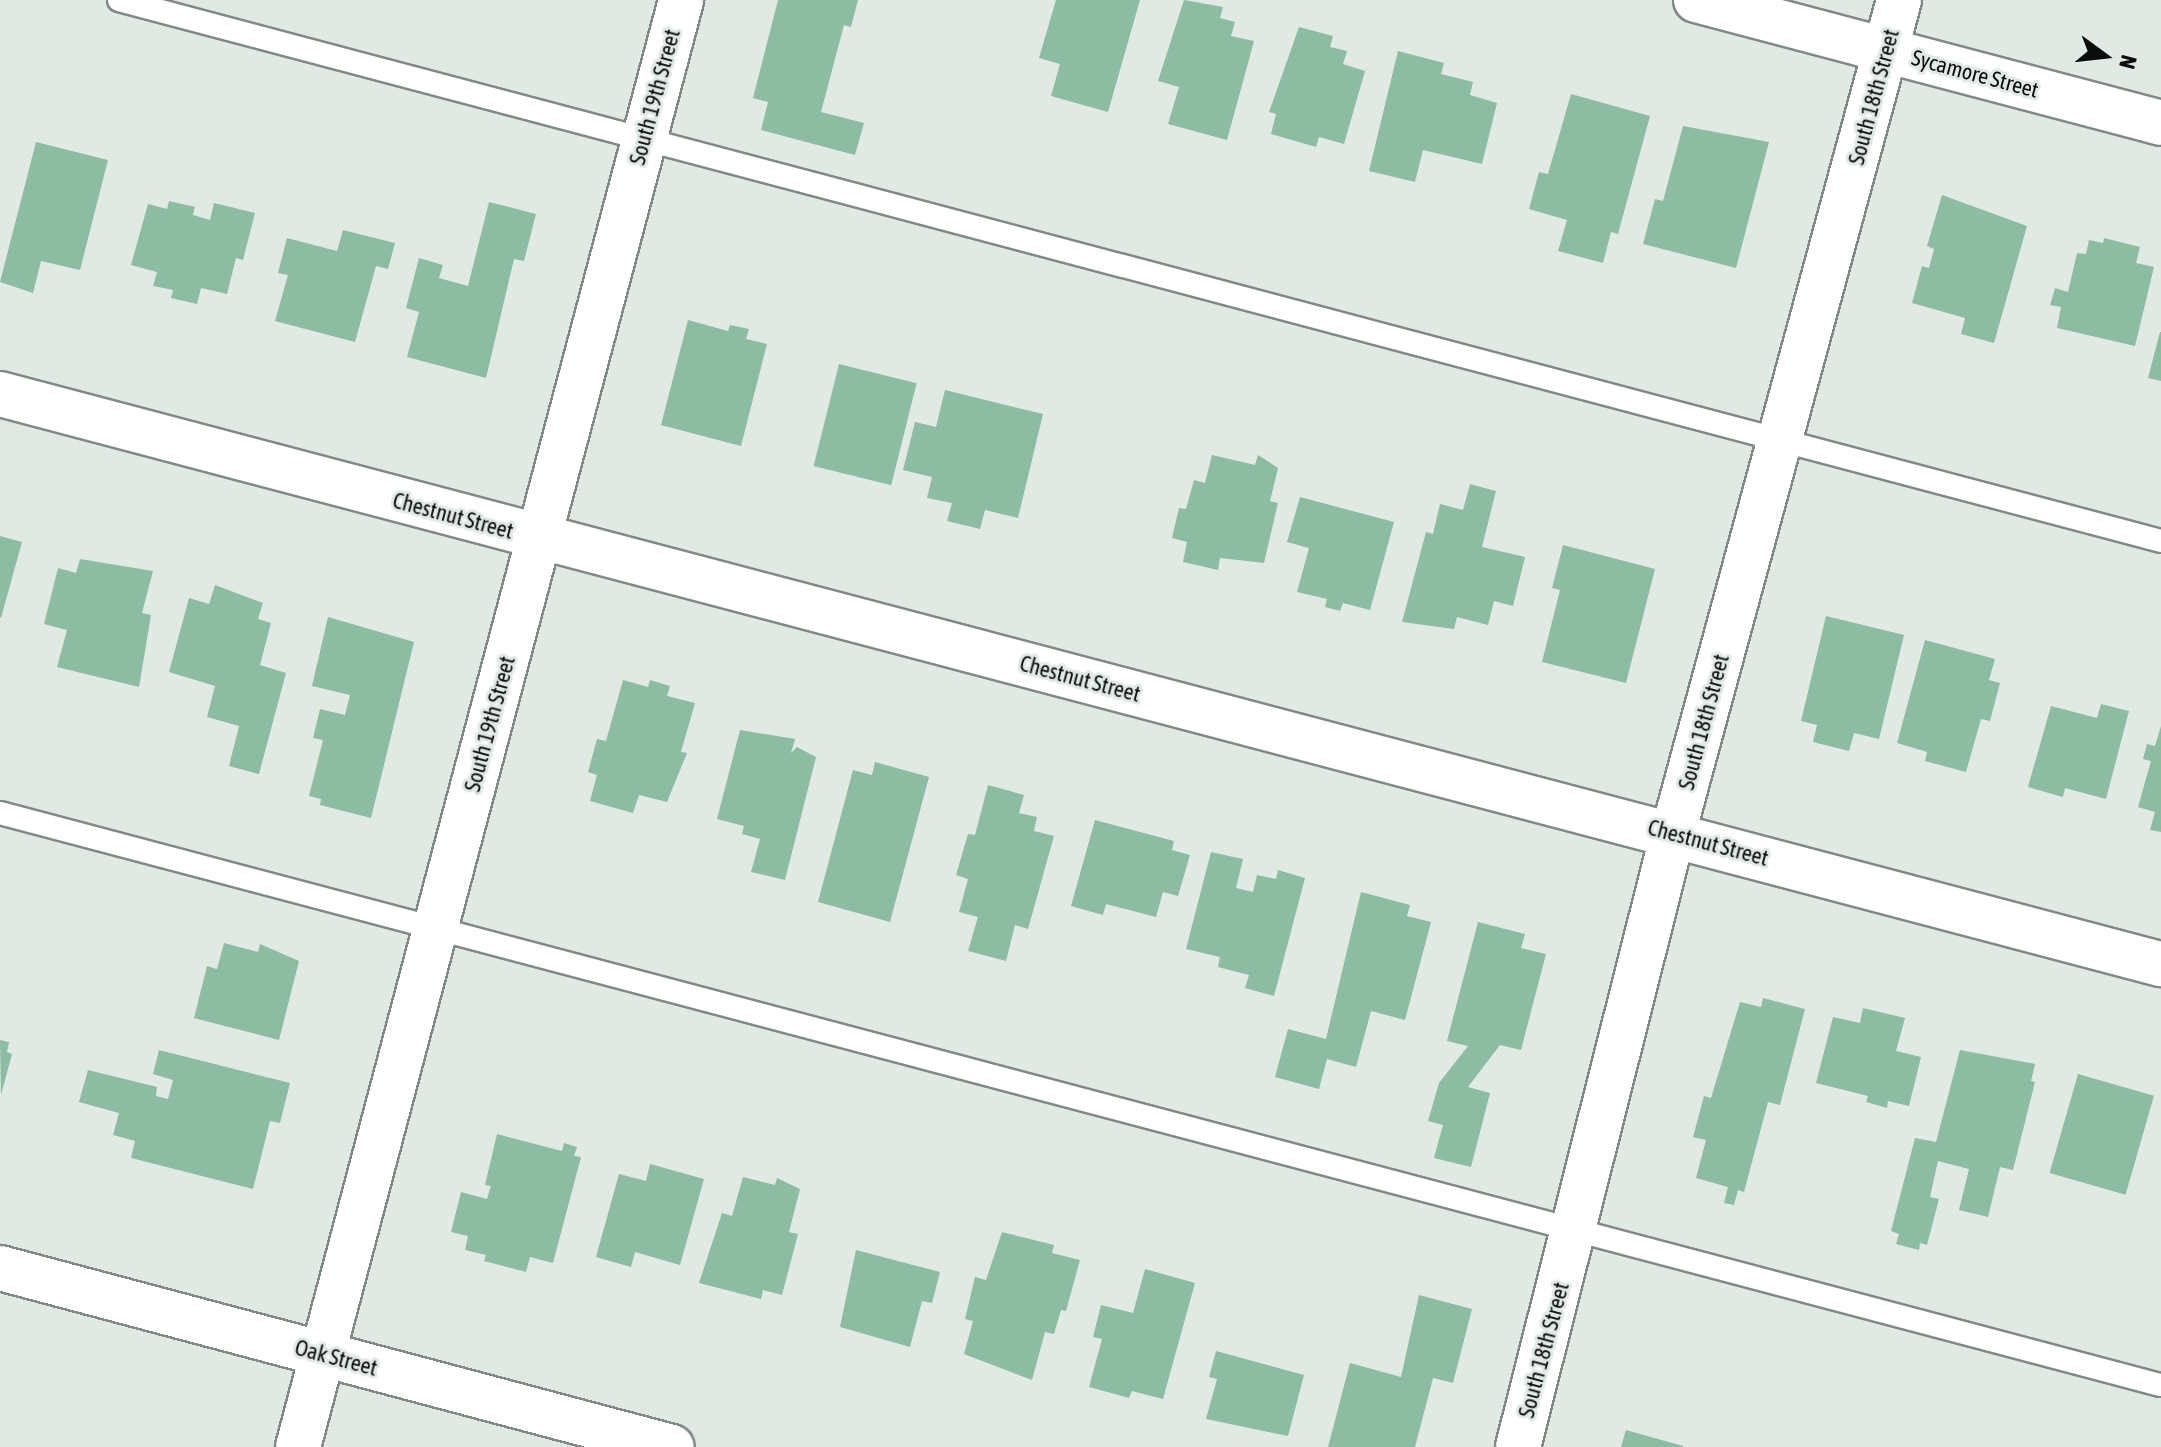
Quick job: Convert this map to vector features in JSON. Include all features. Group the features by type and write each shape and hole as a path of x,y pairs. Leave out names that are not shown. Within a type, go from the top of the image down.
{"street":[{"name":"South 19th Street","path":"298,1447 681,0"},
{"name":"Sycamore Street","path":"1696,0 2161,123"},
{"name":"South 18th Street","path":"1518,1447 1673,833 1783,439 1899,0"},
{"name":"Chestnut Street","path":"0,394 539,539 1673,833 2161,964"},
{"name":"Oak Street","path":"0,1268 672,1447"}],"lane":[{"path":"119,0 2161,541"},
{"path":"0,813 434,932 2161,1385"}],"building":[{"path":"778,0 858,0 851,27 844,25 821,112 864,123 855,155 761,130 768,102 753,98"},
{"path":"1056,0 1140,0 1108,112 1051,96 1060,64 1039,58"},
{"path":"1184,0 1223,7 1220,18 1235,22 1231,36 1254,41 1227,140 1168,124 1179,87 1158,81"},
{"path":"1299,27 1333,36 1330,47 1347,51 1343,64 1365,71 1344,144 1319,137 1316,147 1271,134 1276,114 1269,112"},
{"path":"1398,51 1444,63 1441,74 1473,82 1470,95 1497,103 1482,164 1423,150 1415,182 1369,171"},
{"path":"1571,94 1650,116 1618,234 1611,232 1603,263 1558,251 1567,220 1529,209 1539,172 1548,174"},
{"path":"1683,126 1769,142 1736,268 1643,244 1655,199 1663,201"},
{"path":"36,142 108,160 80,270 41,261 33,293 0,282"},
{"path":"1942,195 2027,226 1994,343 1961,334 1965,318 1912,303 1922,266 1929,268 1934,249 1927,246"},
{"path":"169,201 195,207 193,215 210,220 214,203 255,213 243,260 236,258 227,294 201,288 197,304 171,298 173,290 153,286 157,272 131,265 148,204 167,209"},
{"path":"489,202 536,214 524,261 514,259 486,378 407,357 419,312 406,308 419,258 443,265 439,278 468,286"},
{"path":"343,230 395,243 388,269 376,266 355,342 275,321 288,275 278,273 287,238 337,251"},
{"path":"2104,238 2140,247 2136,263 2154,267 2135,346 2057,328 2061,307 2050,305 2055,288 2068,292 2077,253 2086,254 2089,240 2103,243"},
{"path":"688,320 728,331 730,325 749,329 746,339 767,344 741,446 661,425"},
{"path":"2161,332 2161,381 2148,378"},
{"path":"839,364 917,383 891,485 814,466"},
{"path":"945,390 1043,414 1018,518 985,510 980,529 947,521 952,503 927,498 932,477 903,470 915,422 936,427"},
{"path":"1212,455 1255,465 1258,455 1278,468 1270,501 1278,503 1264,563 1220,558 1218,570 1183,562 1187,542 1172,538 1179,508 1186,509 1194,480 1205,483"},
{"path":"1470,484 1496,491 1482,547 1525,557 1513,606 1494,601 1488,625 1457,617 1454,629 1402,622 1426,532 1433,534 1440,504 1463,510"},
{"path":"1300,497 1394,522 1370,610 1343,603 1340,611 1325,607 1327,599 1297,592 1309,548 1287,542"},
{"path":"0,536 22,542 1,618 0,617"},
{"path":"1563,545 1655,569 1626,683 1542,662 1560,590 1552,588"},
{"path":"80,559 153,571 142,613 151,615 139,687 57,667 67,630 44,624 58,568 76,573"},
{"path":"215,585 263,603 258,619 271,623 260,665 286,673 259,774 229,766 239,726 207,717 215,686 169,672 189,598 209,604"},
{"path":"1826,616 1904,635 1879,739 1854,733 1849,751 1813,742 1817,725 1801,721"},
{"path":"328,617 414,642 371,818 320,805 321,799 309,796 323,740 313,738 320,709 345,715 350,695 312,686"},
{"path":"1925,640 1995,659 1989,680 2000,683 1990,721 1981,719 1966,772 1925,761 1927,752 1897,743"},
{"path":"623,680 648,687 650,680 670,686 667,696 695,703 681,752 687,753 667,802 639,795 633,813 590,801 597,775 588,772 597,739 606,741"},
{"path":"2101,704 2129,711 2106,799 2065,788 2063,797 2028,787 2051,706 2097,718"},
{"path":"2161,726 2161,832 2150,830 2155,812 2138,807 2151,761 2143,759 2147,744 2155,746"},
{"path":"740,730 795,739 791,753 797,747 816,757 785,880 751,872 760,839 742,834 744,826 717,819"},
{"path":"875,762 929,777 890,922 818,902 853,770 872,775"},
{"path":"988,785 1024,795 1019,813 1037,817 1034,831 1054,836 1028,929 1015,925 1006,961 968,951 978,917 959,912 968,879 956,875 968,834 975,835"},
{"path":"1095,820 1174,841 1172,850 1190,855 1178,896 1163,892 1156,917 1106,904 1103,915 1071,906"},
{"path":"1211,852 1243,859 1236,888 1253,892 1257,875 1276,879 1278,870 1305,878 1274,996 1245,988 1249,975 1218,967 1220,957 1186,949"},
{"path":"1361,892 1410,905 1407,916 1431,922 1405,1020 1371,1011 1356,1067 1327,1059 1319,1089 1275,1077 1288,1029 1326,1039"},
{"path":"1478,922 1525,934 1521,948 1546,954 1521,1050 1500,1045 1468,1087 1490,1093 1471,1167 1434,1158 1443,1125 1428,1121 1439,1083 1468,1046 1447,1041"},
{"path":"224,943 258,952 260,944 299,961 279,1040 194,1018 207,966 217,969"},
{"path":"1763,998 1805,1009 1780,1105 1768,1102 1744,1192 1738,1190 1734,1205 1724,1203 1728,1187 1696,1178 1706,1140 1693,1137 1704,1096 1711,1098 1740,1002 1761,1007"},
{"path":"1863,1008 1905,1018 1896,1051 1921,1057 1909,1106 1888,1101 1887,1108 1866,1102 1868,1096 1816,1083 1833,1017 1860,1023"},
{"path":"0,1040 9,1042 7,1052 12,1054 1,1095"},
{"path":"159,1050 290,1083 280,1123 270,1121 253,1189 131,1158 135,1141 113,1135 119,1113 79,1102 88,1070 157,1087 156,1096 168,1099 173,1080 153,1074"},
{"path":"1960,1050 2035,1064 2031,1081 2035,1082 2013,1170 2000,1167 1988,1217 1959,1210 1969,1169 1938,1161 1930,1197 1939,1199 1927,1245 1920,1243 1919,1250 1896,1244 1899,1234 1891,1231 1915,1138 1936,1142"},
{"path":"2078,1074 2154,1096 2126,1195 2050,1173"},
{"path":"497,1134 562,1151 564,1143 577,1147 574,1156 581,1157 553,1263 530,1257 526,1272 484,1261 486,1255 465,1250 468,1236 451,1232 461,1192 487,1199 491,1186 485,1185"},
{"path":"650,1164 704,1179 680,1265 635,1252 631,1267 596,1257 619,1174 646,1181"},
{"path":"743,1177 775,1185 777,1178 800,1189 789,1232 798,1234 782,1295 763,1290 761,1299 699,1283 722,1213 732,1216"},
{"path":"1002,1232 1054,1245 1052,1253 1080,1260 1066,1311 1061,1310 1054,1334 1045,1332 1032,1380 964,1354 973,1321 965,1319 975,1277 986,1280"},
{"path":"856,1250 940,1272 932,1303 922,1301 910,1347 840,1327"},
{"path":"1145,1269 1195,1283 1163,1399 1132,1391 1129,1398 1089,1387 1102,1339 1093,1337 1101,1305 1133,1313"},
{"path":"1419,1295 1472,1309 1453,1383 1433,1378 1415,1447 1328,1447 1350,1363 1401,1377"},
{"path":"1216,1351 1304,1375 1288,1436 1206,1419 1217,1379 1209,1377"},
{"path":"1626,1430 1683,1446 1683,1447 1621,1447"}]}
